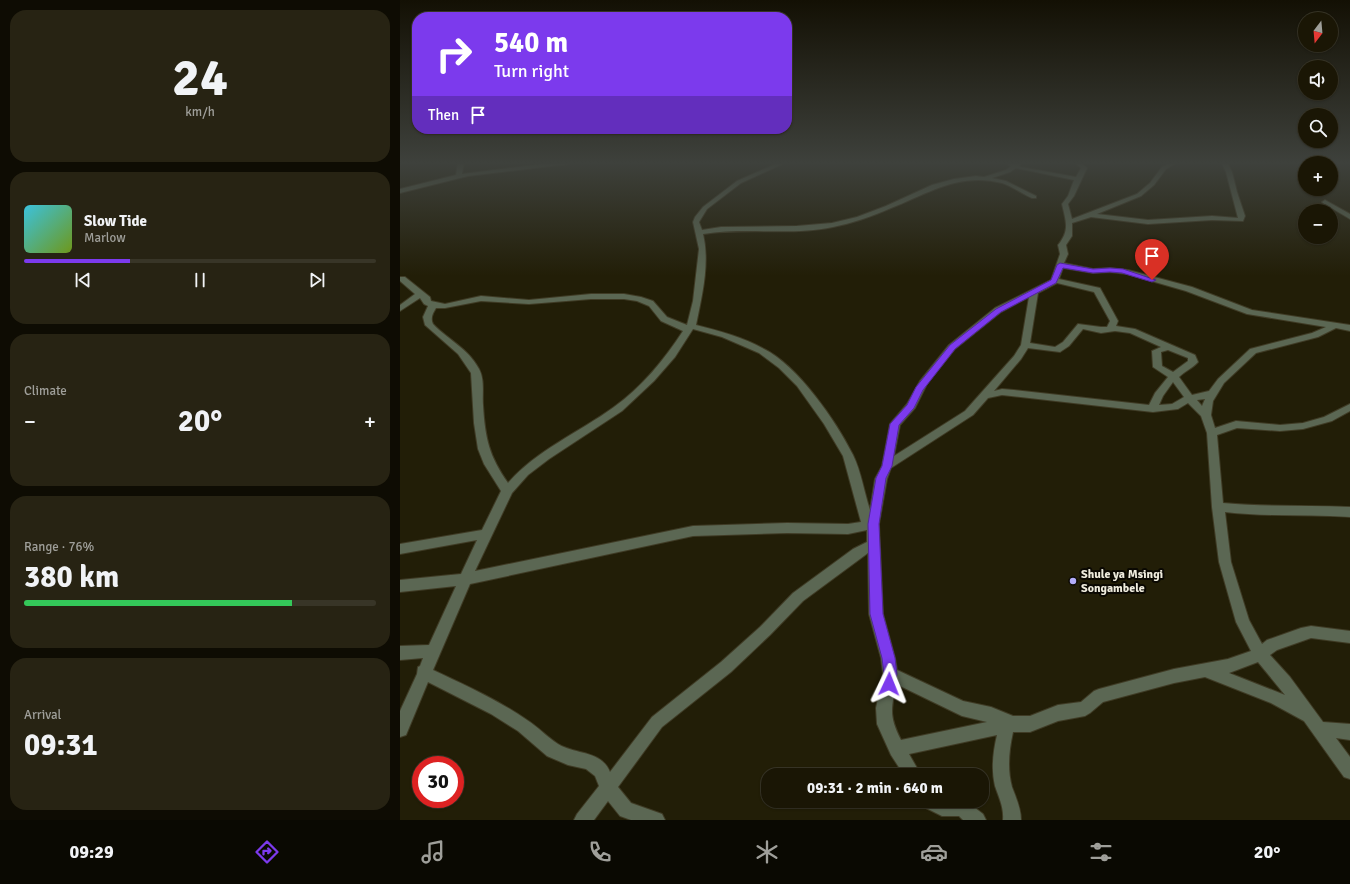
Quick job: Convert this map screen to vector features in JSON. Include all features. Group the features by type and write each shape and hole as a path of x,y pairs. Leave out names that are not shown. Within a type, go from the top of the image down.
{"street":[{"path":"400,728 464,579 506,491 524,472 545,456 618,409 635,394 672,355 690,329 697,301 703,249 696,222 705,208 715,200"},
{"path":"699,233 721,229 814,227 832,225 888,208 902,200"},
{"path":"1055,280 1064,254 1062,245 1069,234 1065,204 1069,200"},
{"path":"1068,222 1127,200"},
{"path":"1090,215 1148,222 1212,218 1240,221 1242,216 1237,200"},
{"path":"1325,202 1350,217"},
{"path":"1060,265 1093,271 1110,270 1128,272 1188,289 1250,312 1350,328"},
{"path":"402,279 427,299 427,302 433,305 449,306 474,299 528,302 582,298 629,298 650,303 664,318 690,329 725,335 762,351 782,366 800,384 828,422 848,456 872,533"},
{"path":"909,768 897,749 885,724 884,708 890,674 888,658 876,614 872,533 881,478 887,466 895,424 911,406 919,389 952,347 988,318 1017,299 1055,280 1097,290 1114,321 1111,327"},
{"path":"887,466 968,413 985,396 991,387 1018,357 1026,345 1034,291"},
{"path":"400,309 420,294"},
{"path":"433,305 428,314 429,325 432,330 444,337 469,361 477,376 478,405 484,452 491,467 506,491"},
{"path":"1026,345 1057,350 1066,344 1082,326 1101,330 1111,327 1140,333 1191,357 1194,360 1174,376 1160,392 1153,409"},
{"path":"1334,326 1315,335 1253,351 1221,381 1211,394 1208,401 1206,415 1212,433 1218,507 1225,562 1243,622 1260,654 1285,682 1308,716 1350,771"},
{"path":"1169,347 1156,351 1158,367 1174,376 1190,399 1206,415"},
{"path":"991,387 1002,392 1153,409 1174,407 1190,399 1211,394"},
{"path":"985,396 1002,392"},
{"path":"1212,433 1236,424 1280,428 1303,426 1328,419 1350,406"},
{"path":"1218,507 1257,511 1314,510 1350,512"},
{"path":"400,586 464,579 693,531 783,528 848,529 872,533"},
{"path":"583,820 636,751 646,734 657,722 726,667 765,631 798,597 857,553 872,533"},
{"path":"400,549 486,534"},
{"path":"897,749 1010,725 1037,723 1058,713 1085,708 1099,696 1174,676 1228,666 1260,654 1272,645 1301,634 1312,632 1350,637"},
{"path":"400,653 432,651"},
{"path":"1207,671 1276,698 1299,709 1308,716"},
{"path":"423,672 496,710 529,730 553,750 568,757 590,762 601,770 608,788 626,810 652,819"},
{"path":"890,674 962,708 991,715 1010,725"},
{"path":"1010,725 1000,757 1002,779 1013,809 1012,820"},
{"path":"1318,729 1350,732"},
{"path":"962,808 977,820"}],"place":[{"name":"Shule ya Msingi Songambele","path":"1073,581"}],"route":[{"path":"889,684 890,674 888,658 876,614 874,524 876,502 881,478 887,466 895,424 911,406 923,383 952,347 998,310 1054,281 1060,265 1093,271 1123,271 1152,280"}]}
